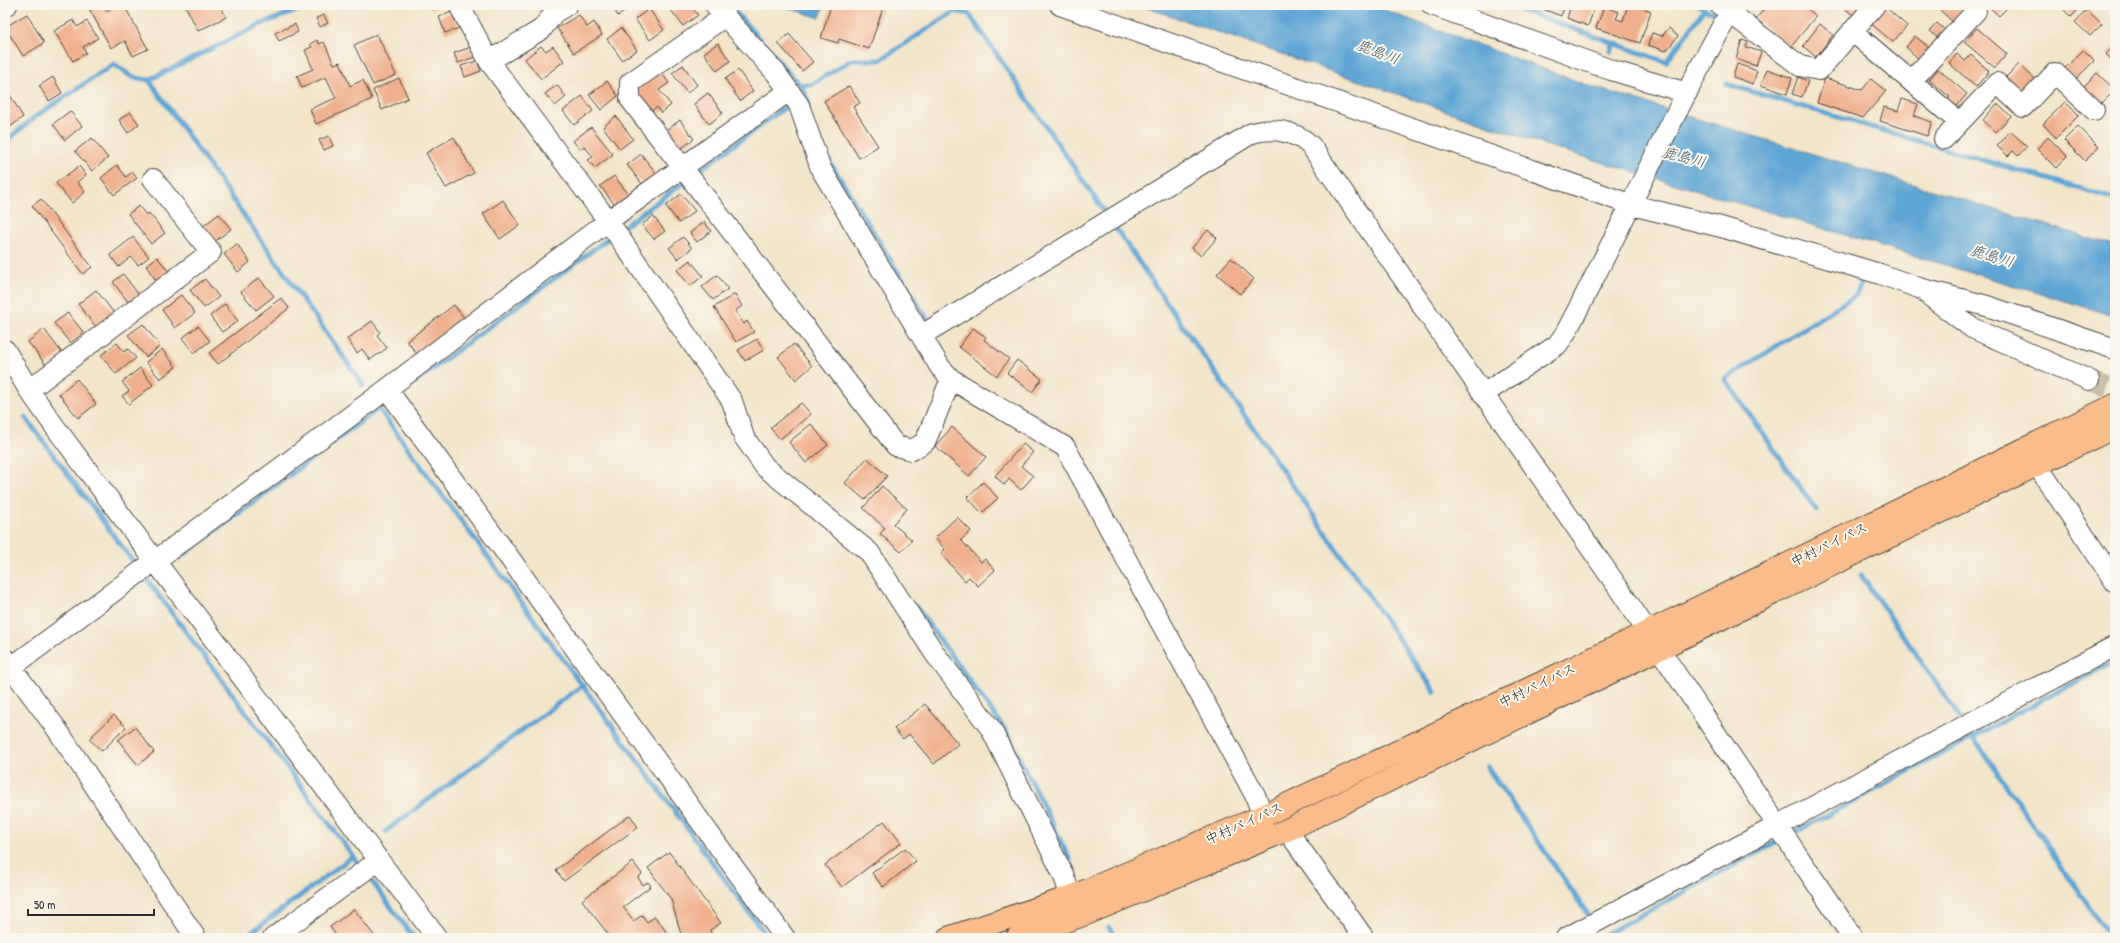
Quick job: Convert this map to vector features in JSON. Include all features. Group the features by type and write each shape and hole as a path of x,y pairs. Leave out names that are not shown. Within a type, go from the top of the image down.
{"highway":[{"name":"中村バイパス","path":"1017,938 1086,914 1287,830 2115,405"},
{"name":"中村バイパス","path":"948,938 1071,897 1264,816 1653,641 2037,465 2115,427"}],"street":[{"path":"459,5 489,61 608,221 732,401 744,437 765,467 869,552 934,654 991,729 1063,874 1071,897"},
{"path":"489,61 542,29 554,13 568,5"},
{"path":"1060,5 1632,205 1729,229 1880,274 1919,288 1987,306 2115,349"},
{"path":"1432,5 1611,70 1687,93"},
{"path":"1485,393 1557,345 1561,339 1632,205 1727,7 1800,66 1819,70 1875,5"},
{"path":"951,379 925,442 912,450 896,446 695,186 630,99 630,83 720,11 776,73 794,98 821,170 940,367 951,379 1065,447 1255,795 1264,816"},
{"path":"1911,81 1976,11"},
{"path":"1852,31 1959,122"},
{"path":"1944,139 1997,83 2023,107 2055,73 2094,110"},
{"path":"196,938 56,728 7,666 155,560 387,389 608,221 682,168 794,98"},
{"path":"922,335 1252,133 1271,130 1302,137 1311,146 1485,393 1778,824 1853,938"},
{"path":"29,390 211,252 154,178"},
{"path":"1919,288 1972,328 2089,380"},
{"path":"5,350 29,390 155,560 369,867 437,938"},
{"path":"387,389 785,938"},
{"path":"2037,465 2115,582"},
{"path":"1566,938 2115,646"},
{"path":"1287,830 1364,938"},
{"path":"273,938 369,867"}],"water":[{"path":"779,5 824,5 820,18"},
{"name":"鹿島川","path":"1139,5 1371,5 1590,86 2115,246 2115,316 1551,147"}],"building":[{"path":"87,5 103,5 106,11 118,5 124,5 148,49 133,56 125,41 111,48"},
{"path":"185,5 220,5 226,17 198,31"},
{"path":"430,5 444,5 432,10"},
{"path":"611,5 629,5 631,7 618,16"},
{"path":"667,5 690,5 698,15 683,26"},
{"path":"831,5 884,5 869,49 839,39 838,43 821,38"},
{"path":"1541,5 1565,5 1561,16 1540,8"},
{"path":"1571,5 1582,5 1594,9 1588,26 1567,18"},
{"path":"1628,5 1635,5 1651,11 1640,43 1596,28 1604,7 1619,12 1616,19 1623,21"},
{"path":"1767,5 1803,5 1816,16 1791,47 1756,19"},
{"path":"1841,5 1861,5 1853,15"},
{"path":"1883,5 1907,26 1893,42 1869,22"},
{"path":"1943,5 1969,5 1954,23 1939,9"},
{"path":"1987,5 2010,5 1999,16"},
{"path":"2059,5 2083,5 2071,17"},
{"path":"649,9 664,30 650,40 635,19"},
{"path":"2087,10 2102,24 2090,36 2075,22"},
{"path":"452,12 459,28 445,33 439,17"},
{"path":"27,14 44,43 23,56 5,27"},
{"path":"324,15 328,23 320,27 316,18"},
{"path":"579,15 587,27 594,22 602,35 574,53 557,28"},
{"path":"73,20 77,27 87,21 98,38 83,47 86,53 73,61 54,31"},
{"path":"1937,23 1945,30 1938,38 1930,31"},
{"path":"295,24 298,32 279,41 275,33"},
{"path":"1820,24 1833,35 1816,57 1803,46"},
{"path":"621,28 637,50 622,60 607,39"},
{"path":"1669,28 1678,36 1666,51 1648,45 1652,33 1662,36"},
{"path":"1977,28 2007,54 1995,68 1964,42"},
{"path":"377,34 396,75 373,85 354,45"},
{"path":"789,34 813,62 802,71 778,43"},
{"path":"1915,36 1932,50 1922,62 1906,47"},
{"path":"317,40 319,44 324,42 334,64 340,62 350,86 363,80 372,99 316,124 310,109 336,98 326,77 302,88 297,76 313,69 305,50 312,47 310,44"},
{"path":"1742,40 1748,42 1746,47 1761,52 1756,66 1736,59"},
{"path":"718,43 730,61 717,71 704,53"},
{"path":"2115,45 2115,63 2106,54"},
{"path":"541,46 546,51 553,46 564,61 541,79 525,59"},
{"path":"471,47 475,57 458,63 454,53"},
{"path":"2083,50 2094,61 2076,79 2065,68"},
{"path":"1957,54 1965,61 1971,55 1989,71 1976,87 1949,63"},
{"path":"477,61 481,71 465,77 461,66"},
{"path":"1737,64 1757,71 1753,84 1733,77"},
{"path":"2019,64 2036,80 2022,94 2005,78"},
{"path":"683,65 697,85 687,93 672,73"},
{"path":"1767,69 1792,78 1787,94 1761,85"},
{"path":"1938,69 1967,94 1955,108 1947,101 1950,97 1929,80"},
{"path":"738,70 753,91 740,101 725,79"},
{"path":"660,71 669,83 659,90 671,105 661,113 657,107 651,111 637,92 643,83"},
{"path":"2097,73 2115,90 2101,104 2083,87"},
{"path":"53,77 62,93 49,101 39,86"},
{"path":"1798,77 1808,81 1802,97 1792,94"},
{"path":"399,78 408,98 382,110 373,90"},
{"path":"1825,78 1862,90 1871,79 1886,91 1863,118 1817,103"},
{"path":"607,81 618,96 601,110 589,95"},
{"path":"557,85 566,97 555,106 545,94"},
{"path":"849,86 860,103 853,107 878,146 859,158 824,101"},
{"path":"7,90 23,117 5,131 5,91"},
{"path":"708,93 723,113 709,124 694,104"},
{"path":"582,96 593,111 574,125 563,111"},
{"path":"1902,99 1918,104 1914,116 1932,122 1927,136 1880,121 1884,107 1898,111"},
{"path":"2065,102 2079,115 2056,138 2043,124"},
{"path":"1997,104 2011,116 1996,132 1983,120"},
{"path":"70,111 82,126 65,140 53,124"},
{"path":"130,112 139,124 128,133 119,120"},
{"path":"616,116 633,139 620,149 603,127"},
{"path":"680,120 694,139 679,150 665,131"},
{"path":"2078,126 2099,147 2085,161 2064,140"},
{"path":"591,127 613,154 595,168 588,160 593,157 584,146 580,149 573,141"},
{"path":"2010,131 2027,146 2018,156 2013,151 2008,156 1997,146"},
{"path":"329,136 333,146 324,150 319,140"},
{"path":"454,137 474,173 446,188 426,153"},
{"path":"2048,137 2067,156 2056,168 2037,149"},
{"path":"92,138 108,158 92,171 75,151"},
{"path":"641,154 657,174 643,185 627,165"},
{"path":"117,165 126,177 132,172 137,178 114,195 101,178"},
{"path":"79,166 86,175 77,182 85,192 72,203 56,183"},
{"path":"614,176 630,196 616,206 600,186"},
{"path":"681,194 695,211 679,223 666,206"},
{"path":"41,199 92,267 83,274 32,206"},
{"path":"503,200 520,225 500,239 483,214"},
{"path":"139,206 146,215 149,213 165,233 151,244 128,214"},
{"path":"219,214 231,229 214,242 202,227"},
{"path":"653,216 665,231 654,239 642,225"},
{"path":"704,222 711,231 697,242 690,233"},
{"path":"1208,230 1217,238 1201,256 1192,248"},
{"path":"133,237 149,257 138,265 131,257 119,267 110,255"},
{"path":"683,237 692,248 678,259 669,248"},
{"path":"237,244 250,262 238,272 224,254"},
{"path":"157,257 170,273 158,283 146,266"},
{"path":"1231,258 1254,279 1240,294 1217,274"},
{"path":"690,260 703,276 690,286 677,270"},
{"path":"123,274 139,295 129,303 113,282"},
{"path":"717,275 728,289 713,300 702,287"},
{"path":"259,278 274,296 256,310 241,292"},
{"path":"205,279 219,297 204,308 190,290"},
{"path":"96,290 114,313 96,327 78,304"},
{"path":"735,294 742,306 735,311 744,324 747,321 754,332 736,342 714,307"},
{"path":"181,295 195,313 175,328 162,310"},
{"path":"281,298 289,308 218,364 209,353"},
{"path":"225,304 238,321 222,332 210,316"},
{"path":"454,305 464,318 417,354 407,341"},
{"path":"68,313 84,333 70,343 54,323"},
{"path":"372,321 380,332 377,335 387,348 370,360 362,349 357,353 347,339"},
{"path":"143,324 160,346 146,357 128,335"},
{"path":"198,326 210,341 194,353 182,338"},
{"path":"973,328 986,337 984,340 1009,359 997,376 959,347"},
{"path":"44,329 62,353 46,365 28,342"},
{"path":"757,339 764,350 745,361 738,350"},
{"path":"117,343 124,352 128,349 136,358 116,374 101,355"},
{"path":"794,344 812,366 796,380 778,357"},
{"path":"162,349 176,367 160,379 146,362"},
{"path":"1017,360 1042,379 1032,392 1007,373"},
{"path":"140,368 153,385 129,404 122,396 129,391 122,382"},
{"path":"77,379 96,404 78,418 59,394"},
{"path":"801,403 811,414 780,439 770,428"},
{"path":"811,424 828,445 806,463 789,442"},
{"path":"952,427 986,457 969,476 935,446"},
{"path":"1023,444 1033,452 1021,466 1033,476 1021,490 1009,479 1004,485 995,476"},
{"path":"867,458 887,476 865,500 845,483"},
{"path":"983,482 998,498 982,513 967,497"},
{"path":"882,486 907,509 893,524 912,540 901,552 880,534 885,528 863,508"},
{"path":"957,517 971,531 961,540 981,562 985,559 995,570 978,586 969,577 965,581 941,554 945,549 935,538"},
{"path":"925,704 958,744 934,764 909,734 903,739 894,729"},
{"path":"114,715 126,727 102,751 89,739"},
{"path":"135,727 154,752 138,765 118,740"},
{"path":"630,815 638,827 564,881 556,870"},
{"path":"884,821 901,843 842,887 825,865"},
{"path":"905,848 916,861 883,887 872,873"},
{"path":"669,852 721,923 710,930 712,936 705,938 682,938 671,899 648,868"},
{"path":"633,862 642,874 638,878 643,885 648,882 651,886 623,907 634,921 642,915 647,922 655,917 671,938 611,938 582,900"},
{"path":"354,909 376,938 338,938 330,927"}],"waterway":[{"path":"5,142 35,117 114,64 132,77 149,80 259,25 311,5"},
{"path":"729,5 799,84 805,93 809,105"},
{"path":"1507,5 1666,62 1705,9 1715,14 1719,8"},
{"path":"1698,5 1705,9"},
{"path":"799,84 811,85 851,60 880,60 955,11 969,14 1108,217"},
{"path":"1611,51 1614,43"},
{"path":"149,80 363,385"},
{"path":"1726,84 2115,199"},
{"path":"693,175 791,103"},
{"path":"826,156 926,317"},
{"path":"619,230 687,180"},
{"path":"1112,223 1435,692"},
{"path":"396,396 613,235"},
{"path":"1816,510 1725,379 1856,295 1862,281"},
{"path":"179,558 390,400"},
{"path":"379,409 768,938"},
{"path":"25,417 135,564"},
{"path":"1861,575 1963,722"},
{"path":"148,581 362,868"},
{"path":"916,607 1006,731 1070,860"},
{"path":"1790,835 2115,661"},
{"path":"386,831 583,685"},
{"path":"1972,735 2110,938"},
{"path":"1487,767 1591,919"},
{"path":"1598,938 1783,839"},
{"path":"244,938 353,856"},
{"path":"367,875 414,938"},
{"path":"1109,927 1117,938"}],"tunnel":[{"path":"2089,380 2115,390"}]}
